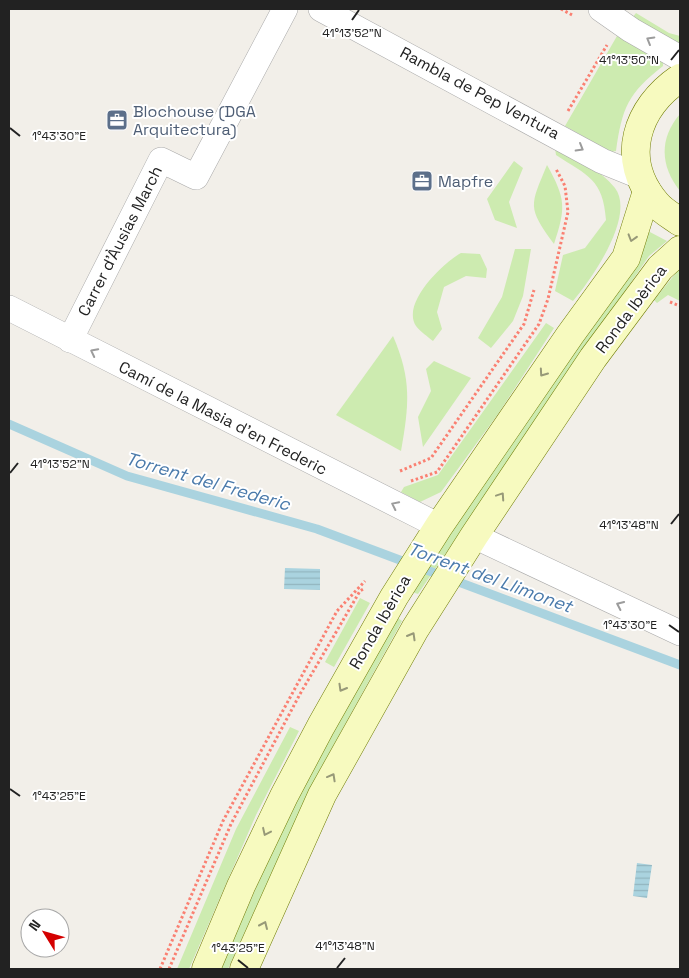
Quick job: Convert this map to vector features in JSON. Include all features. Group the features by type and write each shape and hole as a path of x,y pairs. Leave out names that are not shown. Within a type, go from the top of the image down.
{"street":[{"name":"Carrer d'Àusias March","path":"70,340 161,160 196,177 285,9"},
{"name":"Rambla de Pep Ventura","path":"322,9 643,183"},
{"path":"601,9 631,30 680,58"},
{"path":"680,78 662,90 647,109 638,131 636,155 643,183 657,205 680,222"},
{"name":"Ronda Ibèrica","path":"206,969 241,886 284,796 394,597 439,526 570,335 626,258 643,183"},
{"name":"Ronda Ibèrica","path":"244,969 322,795 415,629 474,536 593,358 660,268 680,250"},
{"name":"Camí de la Masia d'en Frederic","path":"9,308 439,526"},
{"path":"474,536 680,633"}],"path":[{"path":"564,118 612,37"},
{"path":"390,502 400,484 437,472 539,324 548,300 568,212 564,186 553,164"},
{"path":"400,471 431,458 524,324 534,290"},
{"name":"Ronda Ibèrica","path":"160,969 223,821 337,611 365,581"}],"green space":[{"path":"636,13 669,33 680,36 680,44 632,18"},
{"path":"617,36 663,60 663,66 634,93 624,112 616,151 611,152 565,126"},
{"path":"680,114 680,191 669,172 666,162 665,142 673,123"},
{"path":"555,148 602,175 615,188 620,200 620,215 609,247 573,301 555,291 563,255 585,248 606,220 604,206 597,187 585,174 556,155"},
{"path":"514,161 523,168 509,202 517,228 495,220 487,199"},
{"path":"547,165 558,187 562,204 561,221 554,244 539,222 534,206 537,189"},
{"path":"648,231 667,241 649,256 418,594 412,592"},
{"path":"515,249 531,249 523,296 513,321 491,348 478,338 502,297"},
{"path":"461,253 480,254 487,269 486,278 466,276 444,287 437,312 442,329 433,341 416,326 413,317 414,306 419,295 435,274"},
{"path":"680,268 680,301 668,295 657,303 654,300"},
{"path":"546,323 554,328 498,414 441,492 420,502 401,492 404,487 438,475"},
{"path":"393,336 403,366 407,393 406,420 401,451 336,415"},
{"path":"434,361 471,378 423,447 418,417 431,391 426,369"},
{"path":"360,598 370,603 334,667 325,662"},
{"path":"398,618 402,621 311,786 228,969 221,969 274,846 331,735"},
{"path":"290,727 299,731 256,815 189,969 177,969 236,829"}],"water":[{"path":"285,568 320,569 320,590 284,589"},
{"path":"637,863 652,865 647,898 633,896"}],"waterway":[{"name":"Torrent del Llimonet","path":"9,424 127,476 317,529 680,665"}],"place":[{"name":"Blochouse (DGA Arquitectura)","path":"117,120"},
{"name":"Mapfre","path":"422,181"}],"water label":[{"name":"Torrent del Frederic","path":"208,481"}]}
